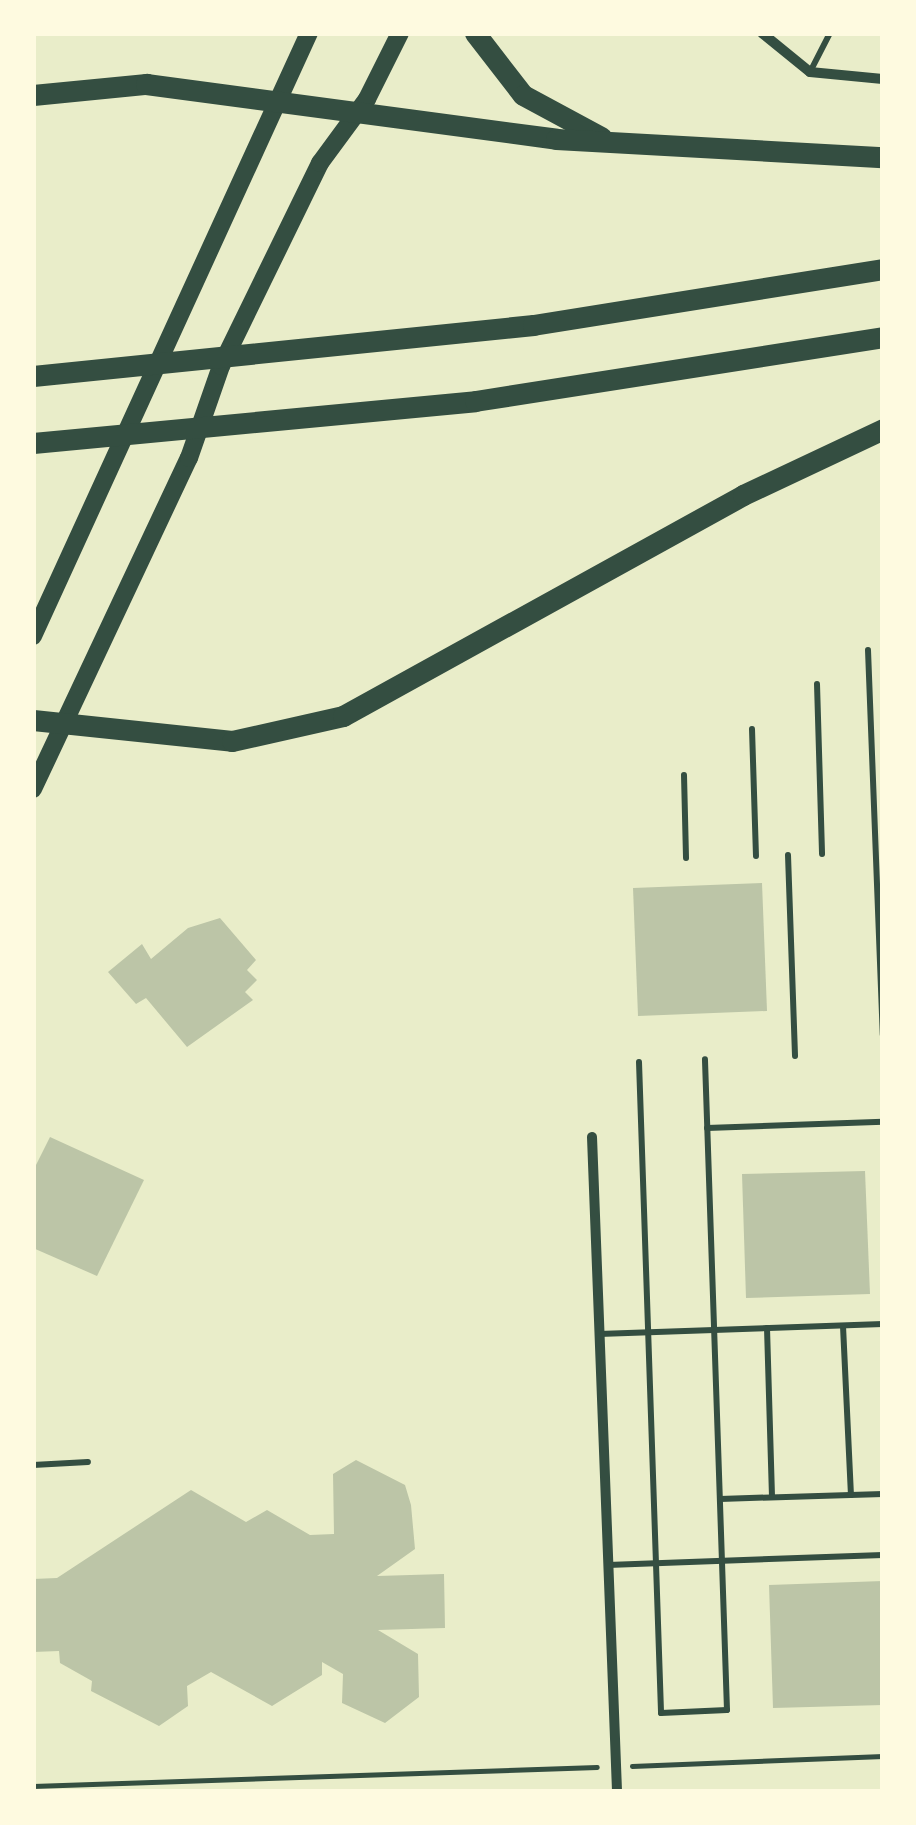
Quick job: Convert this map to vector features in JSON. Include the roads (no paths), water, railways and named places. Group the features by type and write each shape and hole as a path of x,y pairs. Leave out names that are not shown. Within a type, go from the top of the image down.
{"highway":[{"path":"33,636 309,33"},
{"path":"33,789 320,163 353,117 400,33"},
{"path":"475,33 523,95 602,137"},
{"path":"33,95 146,84 353,117 556,140 602,137 743,155 883,157"},
{"path":"33,376 533,326 883,269"},
{"path":"33,443 497,399 883,337"},
{"path":"33,720 232,741 343,716 723,505 883,429"}],"street":[{"path":"762,33 811,72 883,79"},
{"path":"592,1137 617,1792"}],"lane":[{"path":"811,72 830,33"},
{"path":"868,650 878,809 883,1035"},
{"path":"817,684 822,854"},
{"path":"752,729 756,856"},
{"path":"683,775 686,858"},
{"path":"788,855 795,1056"},
{"path":"639,1062 661,1713 728,1710 705,1059"},
{"path":"707,1128 883,1122"},
{"path":"599,1334 883,1324"},
{"path":"843,1326 850,1495"},
{"path":"767,1328 772,1497"},
{"path":"33,1465 88,1462"},
{"path":"720,1498 883,1494"},
{"path":"608,1565 883,1555"}]}
